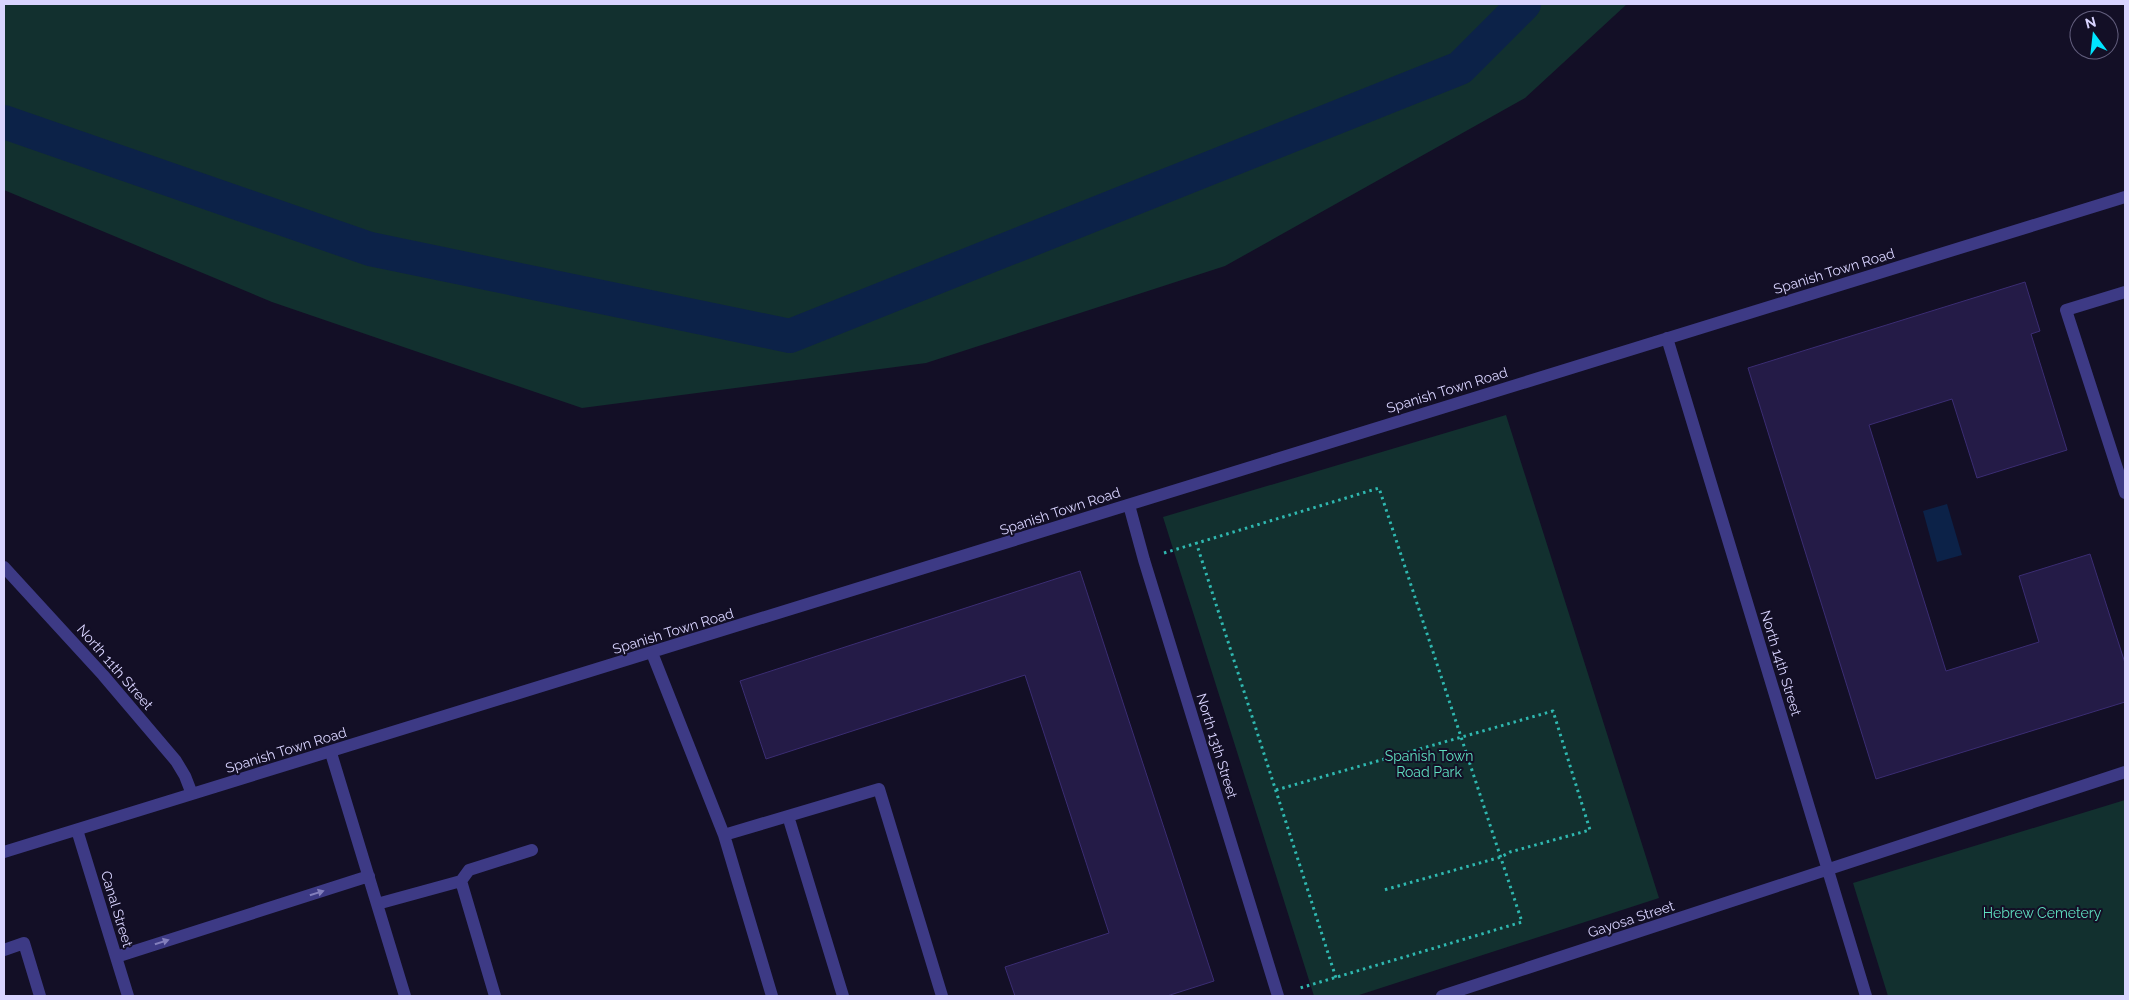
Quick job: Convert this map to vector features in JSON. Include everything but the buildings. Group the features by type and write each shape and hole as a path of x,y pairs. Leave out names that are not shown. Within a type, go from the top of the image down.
{"street":[{"name":"Spanish Town Road","path":"4,852 2125,197"},
{"path":"2125,292 2066,310 2125,493"},
{"name":"North 14th Street","path":"1667,338 1866,996"},
{"name":"North 13th Street","path":"1129,505 1144,560 1278,995"},
{"name":"North 11th Street","path":"4,567 103,675 176,761 185,776 192,794"},
{"path":"652,653 724,835 772,996"},
{"path":"331,752 406,996"},
{"name":"Gayosa Street","path":"1442,996 1828,871 2125,772"},
{"path":"724,835 879,789 942,996"},
{"path":"788,816 843,996"},
{"name":"Canal Street","path":"77,830 128,996"},
{"path":"377,904 461,881 469,870 532,850"},
{"path":"116,957 369,876"},
{"path":"461,881 495,996"},
{"path":"4,950 24,943 40,996"}],"path":[{"path":"1144,560 1196,542 1379,488 1522,922 1278,995"},
{"path":"1196,542 1336,978"},
{"path":"1276,790 1553,711 1590,830 1384,890"}],"green space":[{"path":"4,4 1627,4 1525,98 1225,266 926,363 582,408 272,302 4,190"},
{"name":"Spanish Town Road Park","path":"1506,415 1659,898 1356,996 1314,996 1163,517"},
{"name":"Hebrew Cemetery","path":"2125,800 2125,996 1888,996 1853,883"}],"water":[{"path":"1947,504 1962,555 1937,562 1923,511"}],"waterway":[{"path":"4,122 370,249 790,336 1460,68 1524,4"}]}
